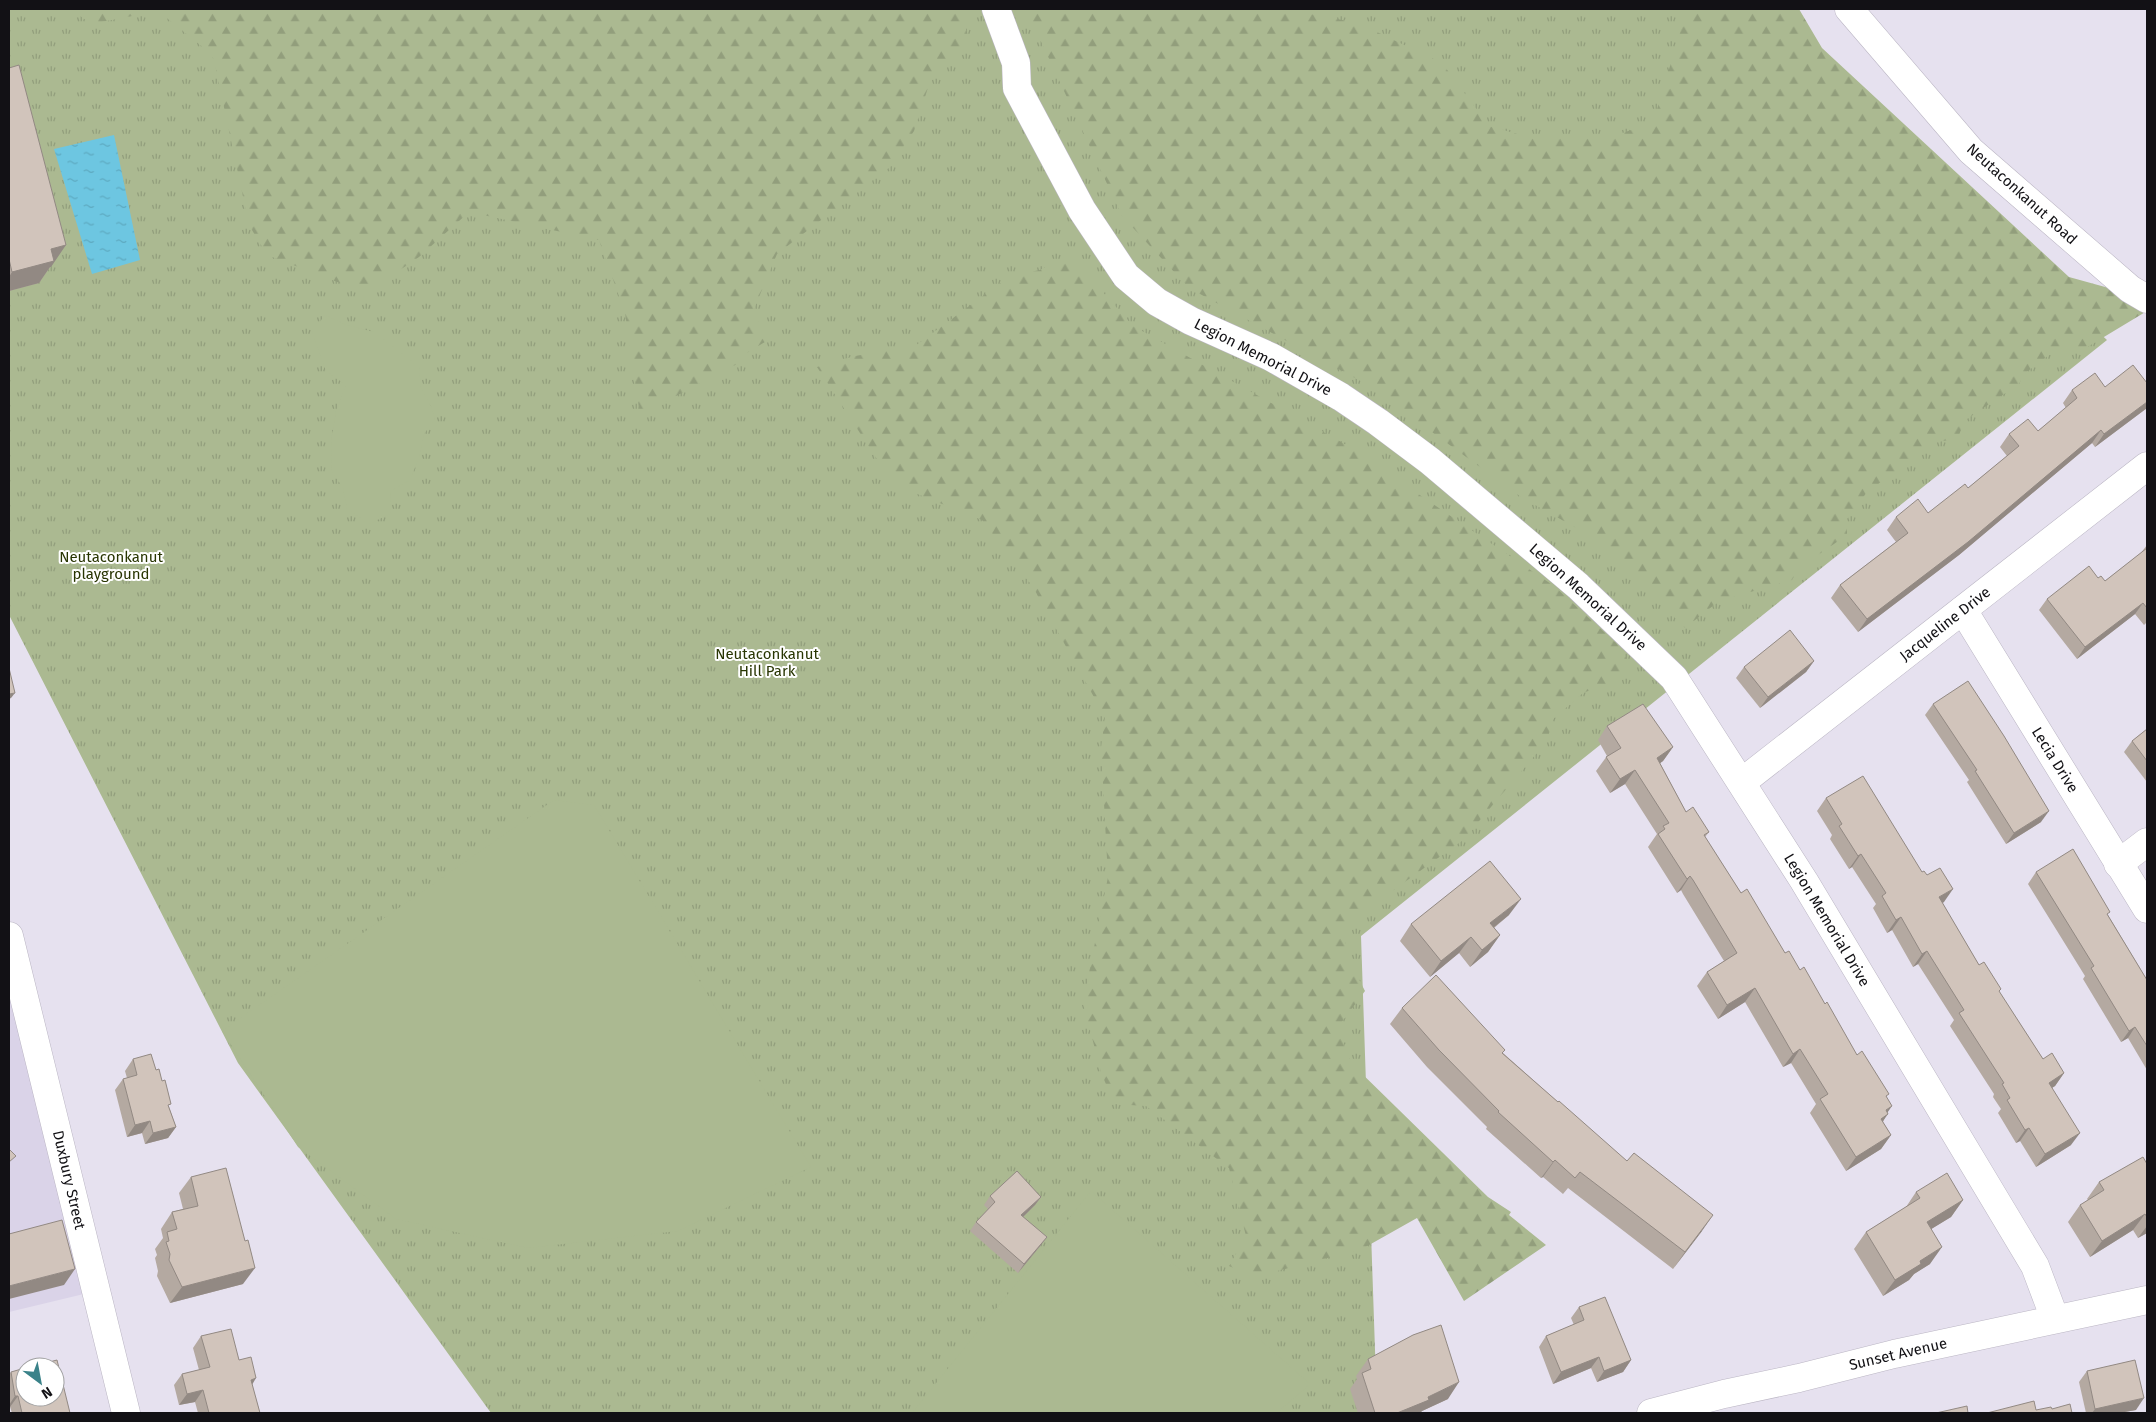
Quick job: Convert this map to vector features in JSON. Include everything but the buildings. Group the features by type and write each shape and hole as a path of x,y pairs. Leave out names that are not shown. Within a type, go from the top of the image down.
{"street":[{"name":"Legion Memorial Drive","path":"996,9 1016,63 1017,88 1082,210 1126,276 1157,302 1182,316 1271,357 1341,397 1430,461 1578,586 1674,678 1804,881 2035,1266 2055,1319"},
{"name":"Neutaconkanut Road","path":"1849,9 1972,151 2130,289 2147,299"},
{"name":"Jacqueline Drive","path":"1742,782 2147,466"},
{"name":"Lecia Drive","path":"1963,610 2118,864 2147,908"},
{"path":"2118,864 2147,842"},
{"name":"Duxbury Street","path":"10,945 126,1413"},
{"name":"Sunset Avenue","path":"1651,1413 1894,1354 2147,1300"}],"shaded area":[{"path":"9,950 88,1293 9,1312"}],"green space":[{"name":"Neutaconkanut Hill Park","path":"9,9 1749,9 2107,340 1361,936 1377,1409 1363,1413 491,1413 238,1063 9,615"},
{"path":"71,9 960,9 971,46 934,69 914,131 890,167 777,254 754,309 765,342 737,359 739,363 640,415 625,313 599,240 469,212 419,257 366,293 267,255 249,225 214,60 209,52 158,11 91,24"},
{"path":"1026,9 1284,9 1358,23 1442,63 1489,126 1535,139 1616,135 1653,123 1687,9 1799,9 1822,48 2069,277 2134,295 2147,311 2089,346 2049,355 2024,374 2019,384 1967,419 1956,439 1937,442 1867,492 1847,519 1847,535 1799,568 1792,580 1719,601 1685,628 1603,543 1521,497 1366,384 1189,288 1122,216"},
{"path":"1069,254 1133,326 1343,443 1554,586 1616,643 1636,672 1583,693 1553,719 1547,741 1463,840 1359,915 1345,938 1347,956 1365,991 1338,1027 1351,1063 1488,1197 1511,1212 1509,1215 1546,1245 1464,1301 1417,1218 1362,1249 1254,1277 1229,1266 1246,1236 1229,1168 1146,1106 1114,1104 1101,1072 1083,1003 1108,877 1101,748 1105,717 1033,587 982,520 905,489 886,473 817,367 855,356 915,346 1010,276 1040,270"},
{"path":"325,315 347,325 374,332 419,367 421,388 431,406 435,419 424,434 419,458 410,480 391,491 390,514 369,524 347,509 343,488 331,470 332,435 336,411 346,385 326,371 312,332"},
{"path":"554,800 594,805 811,1167 678,1231 528,1248 396,1219 298,1147 222,1031"},
{"path":"1091,1191 1310,1384 1277,1413 912,1413"}],"water":[{"path":"114,135 140,260 92,274 54,149"}],"park label":[{"name":"Neutaconkanut playground","path":"111,566"}]}
